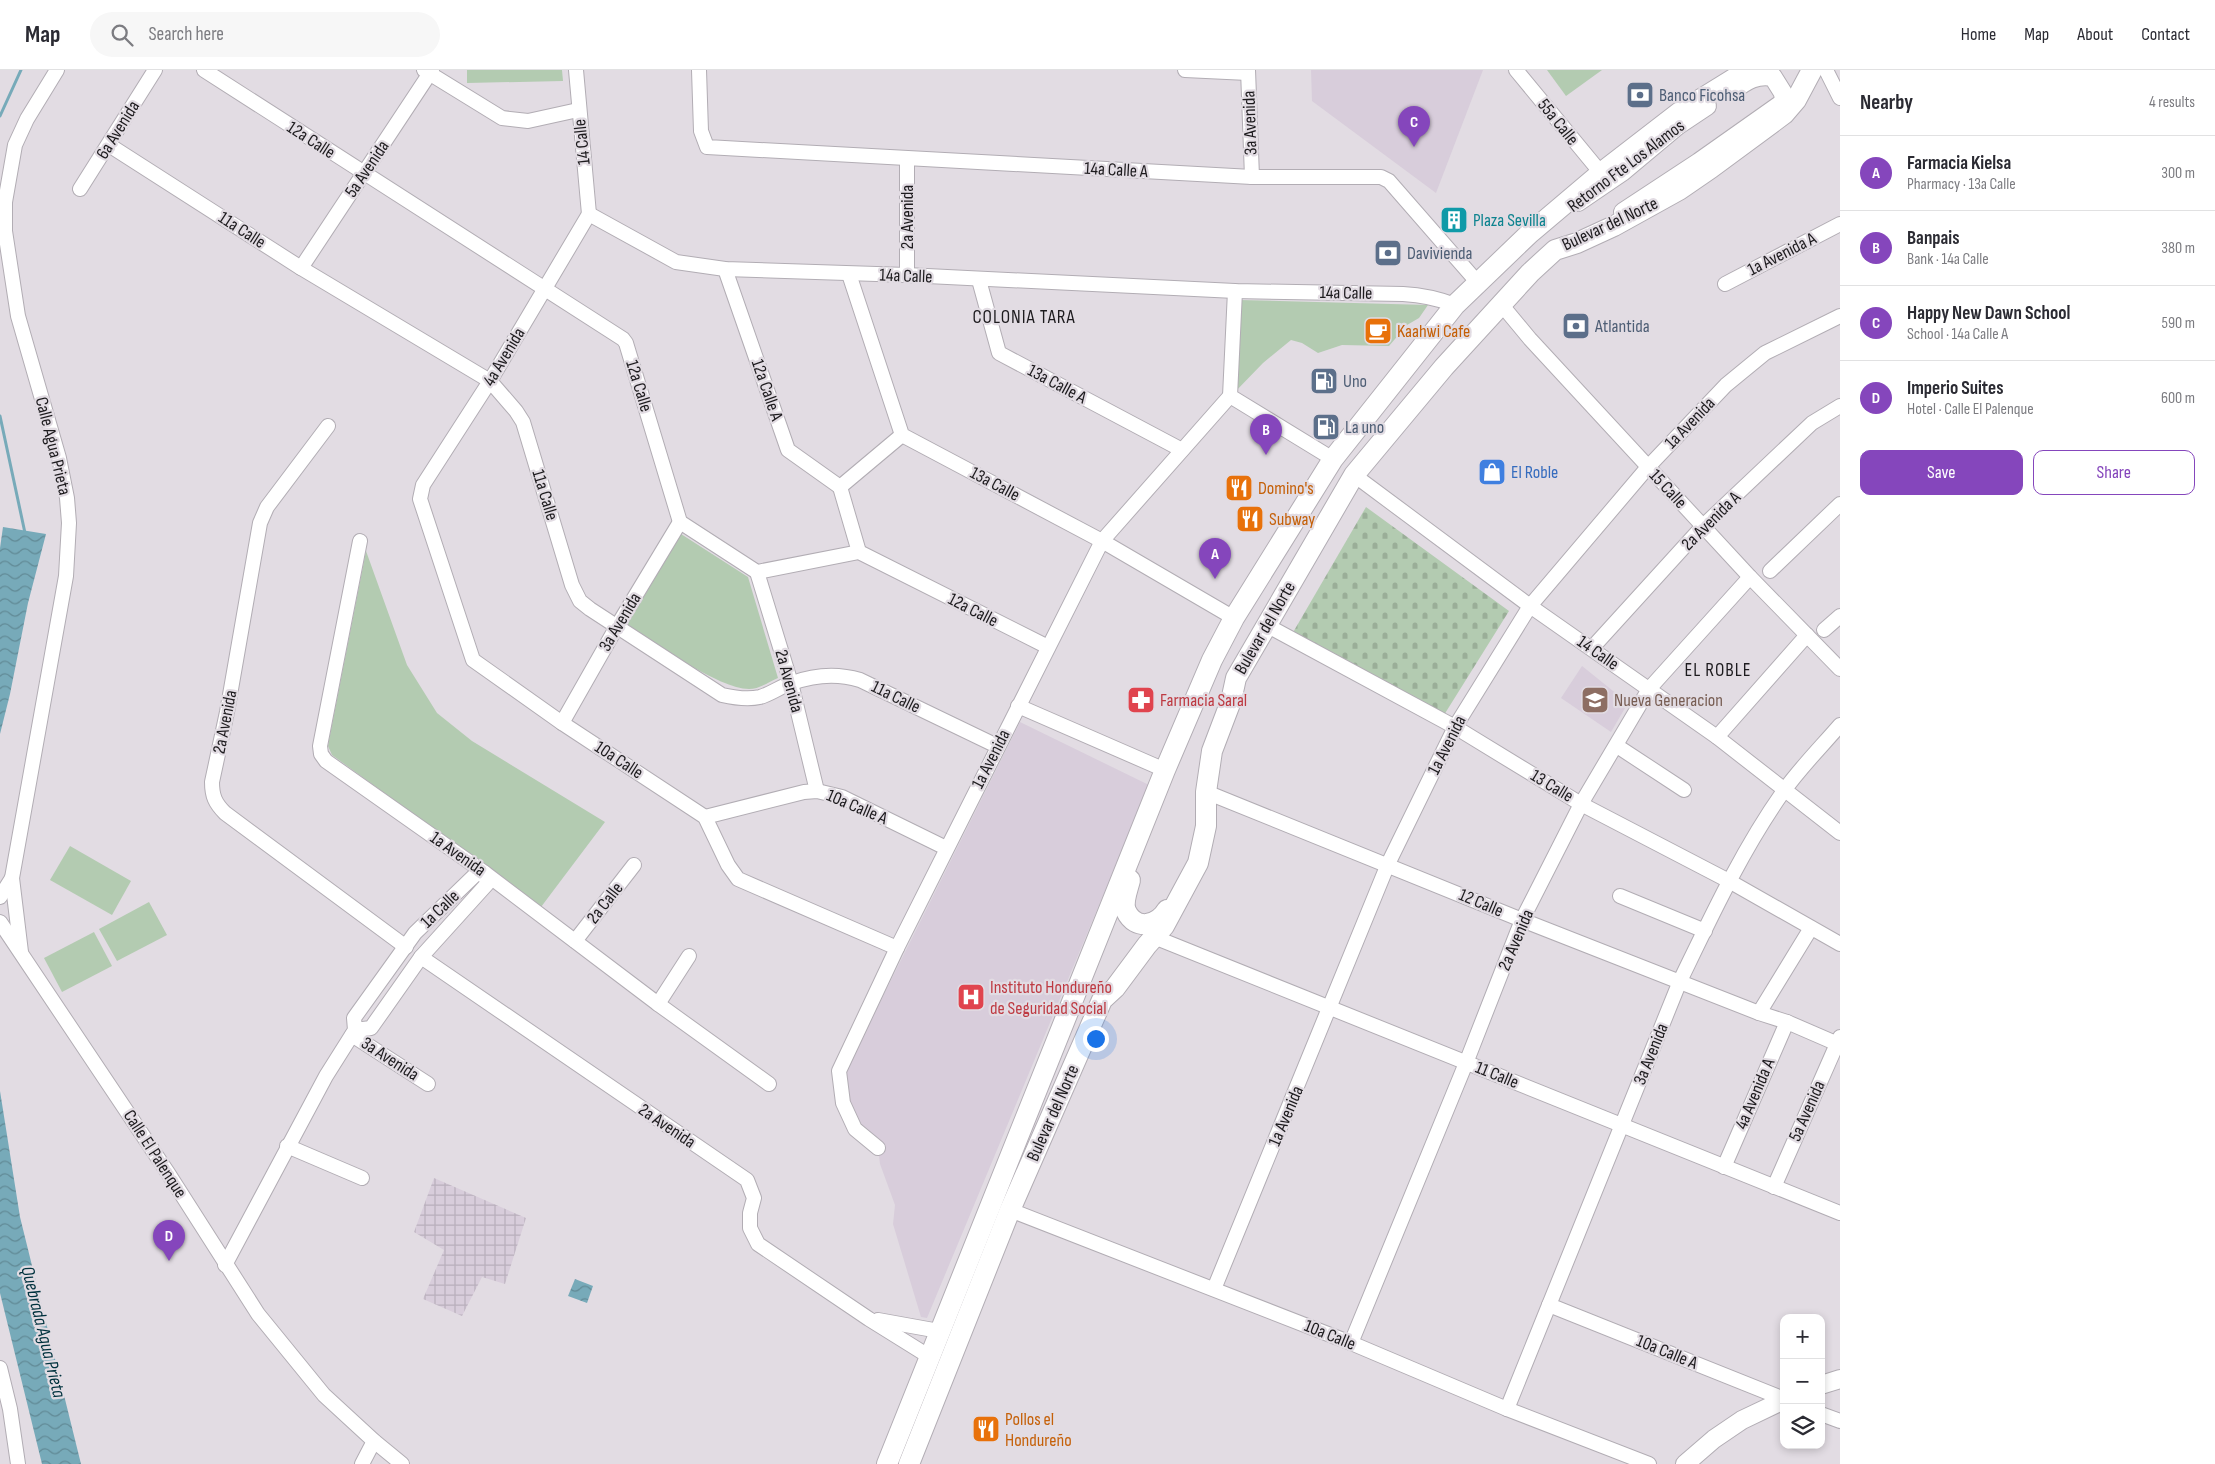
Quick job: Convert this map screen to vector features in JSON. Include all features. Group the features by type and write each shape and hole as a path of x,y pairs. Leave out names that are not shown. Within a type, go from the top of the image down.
{"highway":[{"name":"Bulevar del Norte","path":"887,1464 1165,770 1212,660 1234,618 1333,459 1455,305 1530,233 1601,173 1680,112 1748,70"},
{"name":"Bulevar del Norte","path":"909,1464 1010,1210 1102,1000 1115,988 1164,926 1198,863 1206,826 1206,792 1212,751 1231,701 1236,678 1354,475 1444,367 1501,304 1555,250 1577,243 1614,226 1679,190 1711,168 1784,114 1796,100 1812,70"},
{"path":"1236,678 1222,702 1202,758 1197,781 1193,846 1189,860 1166,911 1158,921 1142,924 1126,911 1125,901 1135,857 1182,742 1230,635 1360,423"}],"main road":[{"name":"Retorno Fte Los Alamos","path":"1530,233 1559,216 1622,172 1677,126 1745,82 1761,75 1774,77 1778,82 1783,92 1784,102 1772,112 1626,210 1555,250"},
{"path":"1825,1384 1840,1380"},
{"path":"1685,1464 1714,1439 1742,1420 1780,1401"}],"street":[{"name":"Calle Agua Prieta","path":"21,952 12,878 66,576 69,523 67,498 59,458 18,316 5,231 6,202 15,145 27,119 57,70"},
{"name":"6a Avenida","path":"80,189 155,70"},
{"name":"12a Calle","path":"204,70 363,174 623,339 626,343 680,522"},
{"name":"14 Calle","path":"576,70 578,110 589,214"},
{"name":"14a Calle A","path":"699,70 701,132 706,146 907,159 1252,177 1381,177 1389,181 1478,283"},
{"path":"1185,70 1248,71"},
{"name":"55a Calle","path":"1516,70 1601,173"},
{"path":"1826,70 1840,98"},
{"path":"428,71 502,118 528,121 578,110"},
{"name":"5a Avenida","path":"301,268 428,71"},
{"name":"3a Avenida","path":"1248,71 1252,177"},
{"name":"11a Calle","path":"109,144 301,268 490,381 523,422 572,584 580,601 616,628 722,695 739,699 761,697 791,683 823,676 843,675 860,680 996,746"},
{"name":"2a Avenida","path":"907,159 907,275"},
{"name":"14a Calle","path":"589,214 676,262 725,269 907,275 1235,291 1417,295 1442,300 1455,305"},
{"name":"4a Avenida","path":"420,499 423,485 490,381 589,214"},
{"name":"1a Avenida A","path":"1725,284 1840,224"},
{"name":"12a Calle A","path":"725,269 788,450 840,487"},
{"path":"680,522 757,572 858,552 840,487 902,435 849,274"},
{"name":"13a Calle A","path":"979,280 1000,353 1182,450"},
{"path":"1235,291 1230,396 1333,459"},
{"name":"15 Calle","path":"1501,304 1530,339 1750,577 1840,668"},
{"name":"1a Avenida","path":"1214,1289 1388,864 1455,727 1530,606 1648,466 1726,385 1765,353 1840,316"},
{"name":"1a Avenida","path":"878,1148 854,1129 843,1103 839,1071 996,746 1102,541 1230,396"},
{"name":"2a Avenida A","path":"1592,648 1703,526 1812,423 1840,406"},
{"name":"2a Avenida","path":"328,426 267,507 260,523 227,712 212,782 212,794 216,804 406,947 407,956 411,959 416,960 421,957 747,1180 754,1198 750,1212 750,1228 758,1244 930,1357"},
{"name":"13a Calle","path":"902,435 1102,541 1234,618"},
{"name":"14 Calle","path":"1354,475 1530,606 1717,737 1840,833"},
{"name":"10a Calle","path":"420,499 473,660 562,723 705,817"},
{"path":"1770,571 1840,504"},
{"name":"3a Avenida","path":"562,723 616,628 680,522"},
{"name":"1a Avenida","path":"360,541 320,746 321,754 326,761 485,872 658,1004 769,1084"},
{"name":"12a Calle","path":"858,552 1048,647"},
{"name":"2a Avenida","path":"757,572 791,683 817,791"},
{"name":"2a Avenida","path":"1351,1342 1466,1063 1522,920 1581,804 1617,746 1649,688 1750,577"},
{"path":"1824,630 1840,616"},
{"name":"13 Calle","path":"1266,625 1455,727 1581,804 1729,881 1840,944"},
{"path":"1717,737 1807,635"},
{"path":"1018,706 1165,770"},
{"name":"3a Avenida","path":"1507,1408 1680,982 1704,931 1729,881 1784,791 1840,725"},
{"path":"1617,746 1684,790"},
{"name":"10a Calle A","path":"705,817 804,792 817,791 842,797 946,848"},
{"name":"12 Calle","path":"1206,792 1388,864 1522,920 1758,1013 1839,1042"},
{"path":"705,817 728,864 738,879 897,948"},
{"name":"2a Calle","path":"575,941 634,865"},
{"name":"1a Calle","path":"225,1265 287,1146 326,1076 354,1033 354,1018 415,933 475,875 485,872 487,884 421,957 371,1028 354,1033"},
{"path":"0,897 12,878"},
{"path":"1620,896 1704,931"},
{"name":"Calle El Palenque","path":"0,922 168,1173 258,1314 318,1387 374,1442 402,1464"},
{"path":"1758,1013 1810,928"},
{"name":"11 Calle","path":"1154,937 1840,1214"},
{"path":"658,1004 689,956"},
{"name":"4a Avenida A","path":"1724,1167 1787,1022"},
{"name":"3a Avenida","path":"354,1033 428,1084"},
{"name":"5a Avenida","path":"1774,1187 1839,1042"},
{"path":"287,1146 362,1178"},
{"name":"10a Calle","path":"1010,1210 1351,1342 1507,1408 1649,1464"},
{"name":"10a Calle A","path":"1550,1305 1780,1397"},
{"name":"2a Avenida","path":"870,1319 940,1331"},
{"path":"0,1368 10,1408 18,1464"},
{"path":"1825,1415 1840,1421"},
{"path":"362,1464 374,1442"}],"shaded area":[{"path":"1311,70 1483,70 1436,193 1312,101"},
{"name":"Nueva Generacion","path":"1582,666 1628,703 1611,732 1561,698"},
{"name":"Instituto Hondureño de Seguridad Social","path":"1020,722 1149,785 927,1318 921,1317 893,1224 895,1205 880,1164 878,1148 846,1122 846,1070"},
{"path":"434,1178 526,1218 505,1284 482,1277 462,1316 423,1299 444,1250 414,1232"}],"green space":[{"path":"467,70 562,70 563,81 467,83"},
{"path":"1547,70 1602,70 1566,96"},
{"path":"1239,300 1428,305 1419,318 1407,325 1389,346 1342,345 1318,353 1302,343 1291,340 1263,363 1233,394"},
{"path":"1366,507 1509,611 1439,723 1288,641"},
{"path":"681,534 748,577 778,678 753,689 736,687 704,673 627,625"},
{"path":"366,551 407,665 437,713 472,741 605,822 541,907 332,755 328,746"},
{"path":"70,846 131,881 112,915 50,880"},
{"path":"149,902 167,935 117,961 99,929"},
{"path":"94,932 112,966 62,992 44,958"}],"water":[{"path":"3,527 46,534 28,603 0,734 0,548"},
{"path":"0,1091 20,1217 81,1464 42,1464 0,1293"},
{"path":"575,1279 593,1286 587,1303 568,1296"}],"waterway":[{"name":"Quebrada Agua Prieta","path":"0,116 21,70"},
{"name":"Quebrada Agua Prieta","path":"0,416 25,533"}],"place":[{"name":"Banco Ficohsa","path":"1640,95"},
{"name":"Happy New Dawn School","path":"1414,147"},
{"name":"Plaza Sevilla","path":"1454,220"},
{"name":"Davivienda","path":"1388,253"},
{"name":"Atlantida","path":"1576,326"},
{"name":"Kaahwi Cafe","path":"1378,331"},
{"name":"Uno","path":"1324,381"},
{"name":"La uno","path":"1326,427"},
{"name":"Banpais","path":"1266,455"},
{"name":"El Roble","path":"1492,472"},
{"name":"Domino's","path":"1239,488"},
{"name":"Subway","path":"1250,519"},
{"name":"Farmacia Kielsa","path":"1215,579"},
{"name":"Farmacia Saral","path":"1141,700"},
{"name":"Nueva Generacion","path":"1595,700"},
{"name":"Instituto Hondureño de Seguridad Social","path":"971,997"},
{"name":"Imperio Suites","path":"169,1261"},
{"name":"Pollos el Hondureño","path":"986,1429"}],"district":[{"name":"COLONIA TARA","path":"1024,317"},
{"name":"EL ROBLE","path":"1718,670"}]}
